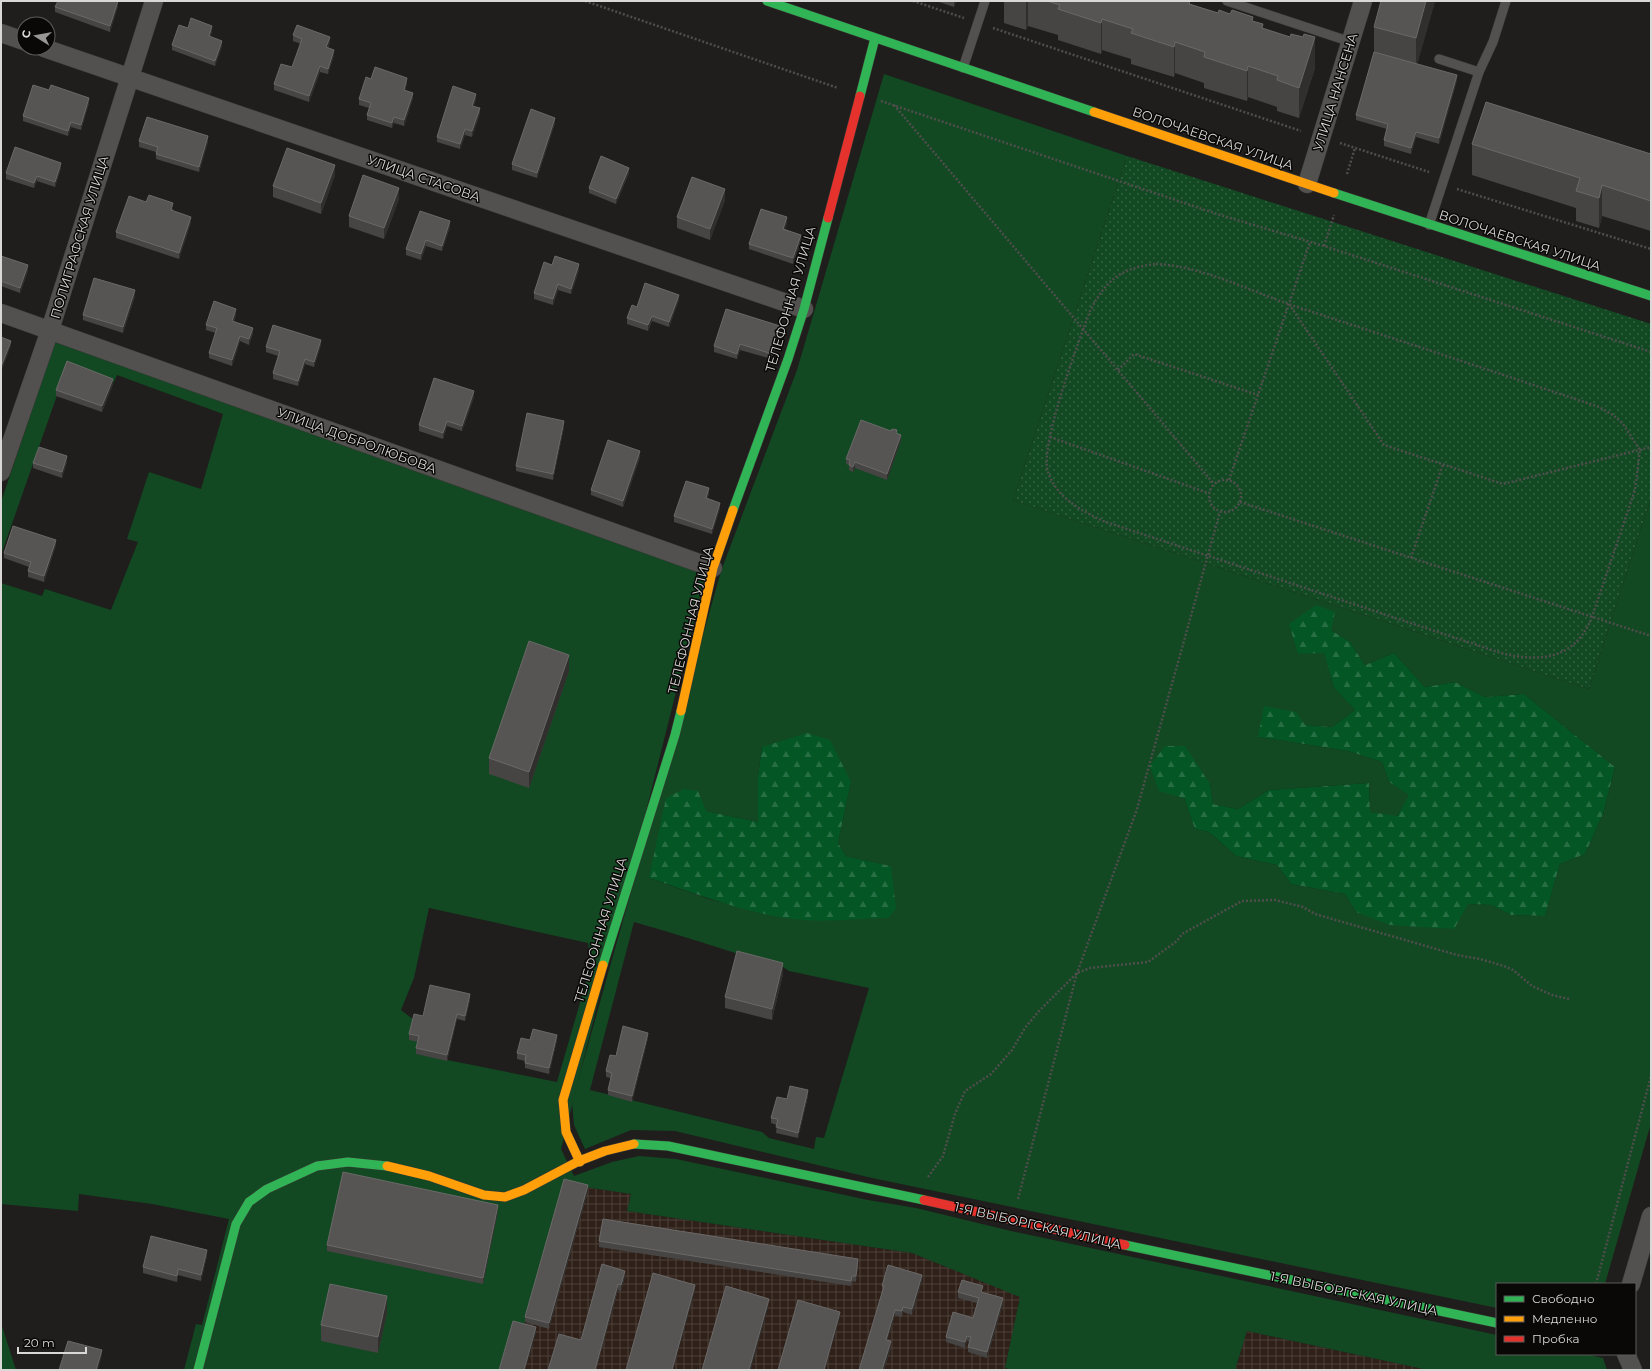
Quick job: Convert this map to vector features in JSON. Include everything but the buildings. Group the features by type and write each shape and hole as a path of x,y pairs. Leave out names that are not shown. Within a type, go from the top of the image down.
{"street":[{"name":"ПОЛИГРАФСКАЯ УЛИЦА","path":"1,472 50,330 154,1"},
{"name":"ВОЛОЧАЕВСКАЯ УЛИЦА","path":"767,1 1429,225 1651,296"},
{"name":"УЛИЦА НАНСЕНА","path":"1307,184 1363,1"},
{"path":"1,33 16,38"},
{"name":"ТЕЛЕФОННАЯ УЛИЦА","path":"580,1162 568,1143 564,1128 563,1100 615,922 675,735 714,568 757,441 788,359 804,309 875,38"},
{"name":"УЛИЦА СТАСОВА","path":"56,52 804,309"},
{"name":"УЛИЦА ДОБРОЛЮБОВА","path":"1,313 714,568"},
{"name":"1-Я ВЫБОРГСКАЯ УЛИЦА","path":"198,1370 236,1224 242,1209 250,1200 263,1190 319,1166 336,1163 363,1163 392,1166 423,1174 485,1195 508,1196 525,1191 546,1177 580,1162 627,1145 641,1143 657,1145 870,1190 918,1198 1012,1221 1496,1323"},
{"path":"1631,1283 1651,1216"},
{"path":"1626,1355 1633,1370"}],"lane":[{"path":"963,68 985,1"},
{"path":"1227,1 1351,42"},
{"path":"1429,225 1479,72 1493,42 1506,1"},
{"path":"1439,59 1479,72"}],"path":[{"path":"585,1 676,34 859,96 893,104 1216,214 1310,242 1651,352"},
{"path":"913,1 1322,137 1444,181 1651,249"},
{"path":"893,104 1214,484"},
{"path":"1229,480 1310,242"},
{"path":"1174,265 1192,269 1289,304 1599,407 1613,415 1623,424 1640,450 1635,490 1587,630 1577,643 1561,653 1540,659 1522,658 1501,654 1103,521 1079,510 1065,498 1054,485 1048,471 1046,455 1050,437 1084,329 1098,296 1110,281 1122,272 1140,266 1174,265"},
{"path":"1289,304 1384,445 1503,484 1651,447"},
{"path":"1118,370 1134,354 1258,395"},
{"path":"1050,437 1208,493"},
{"path":"1411,558 1443,464"},
{"path":"1222,480 1229,480 1239,489 1241,496 1240,502 1233,510 1226,513 1220,512 1210,503 1208,493 1214,484 1222,480"},
{"path":"1240,502 1651,636"},
{"path":"1012,1221 1077,974 1137,809 1220,512"},
{"path":"918,1198 924,1183 943,1156 955,1114 965,1091 991,1074 1012,1050 1025,1028 1039,1011 1077,974 1090,968 1148,962 1177,941 1182,934 1242,901 1275,900 1303,907 1315,914 1504,966 1513,970 1532,986 1552,995 1569,999"},
{"path":"1596,1283 1651,1076"}],"shaded area":[{"path":"564,1184 631,1194 627,1211 912,1253 1021,1297 1005,1368 1013,1370 500,1370 525,1322"},
{"path":"1247,1331 1428,1370 1235,1370"}],"green space":[{"path":"884,74 1127,156 1013,500 1589,689 1651,498 1651,1123 1605,1283 1496,1283 1496,1308 872,1178 675,1131 631,1130 585,1149 574,1125 572,1102 721,571 797,370","holes":["1331,630 1350,642 1365,665 1394,653 1425,687 1455,682 1485,697 1524,694 1615,767 1603,814 1585,854 1560,864 1545,916 1511,915 1491,905 1468,904 1356,912 1345,894 1291,884 1277,865 1236,856 1209,832 1195,829 1184,798 1210,784 1213,804 1238,809 1269,790 1369,783 1370,812 1396,817 1410,795 1389,782 1382,762 1348,751 1258,737 1305,725 1332,727 1355,710 1334,688 1324,652 1298,654","762,747 851,782 838,843 846,856 891,866 758,912 709,899 649,878 706,811 758,822 758,776","634,922 783,967 789,971 869,988 824,1138 816,1137 814,1149 769,1138 762,1132 590,1090"]},
{"path":"1127,156 1651,324 1651,498 1589,689 1013,500"},
{"path":"55,342 706,573 561,1149 574,1176 612,1162 639,1156 676,1159 868,1200 916,1208 1011,1231 1496,1335 1496,1355 1590,1355 1603,1358 1607,1370 1428,1370 1247,1331 1235,1370 1013,1370 1005,1368 1020,1297 912,1253 627,1211 631,1194 565,1184 525,1322 500,1370 184,1370 196,1324 202,1325 229,1219 152,1204 79,1194 78,1211 1,1204 1,583 42,596 45,589 111,610 138,542 127,539 149,472 201,489 223,414 117,375 113,384 67,367 1,555 1,502","holes":["429,908 588,943 591,965 557,1082 417,1054 419,1042 410,1039 414,1020 401,1010 414,978"]},
{"path":"1316,605 1335,612 1331,630 1350,642 1365,665 1394,653 1425,687 1455,682 1485,697 1524,694 1615,767 1603,814 1585,854 1560,864 1545,916 1511,915 1491,905 1468,904 1454,929 1390,925 1356,912 1345,894 1291,884 1277,865 1236,856 1209,832 1195,829 1184,798 1159,791 1150,766 1165,746 1185,746 1210,784 1213,804 1238,809 1269,790 1369,783 1370,812 1397,816 1409,795 1389,782 1382,762 1348,751 1258,737 1264,706 1296,712 1305,725 1332,727 1355,710 1334,688 1324,653 1298,654 1289,624"},
{"path":"807,733 830,740 851,782 838,843 846,856 891,866 896,909 888,918 826,921 785,918 726,904 649,878 666,798 684,789 698,791 706,811 758,822 758,776 762,747"},
{"path":"1,1323 16,1370 1,1370"}],"traffic: fast":[{"path":"767,1 1094,112"},
{"path":"860,96 875,38"},
{"path":"1334,193 1651,296"},
{"path":"733,510 788,359 804,309 828,218"},
{"path":"603,965 675,735 681,711"},
{"path":"634,1144 668,1146 924,1200"},
{"path":"198,1370 236,1224 249,1202 267,1189 317,1166 348,1162 387,1166"},
{"path":"1125,1245 1496,1323"}],"traffic: slow":[{"path":"1094,112 1334,193"},
{"path":"681,711 713,568 733,510"},
{"path":"580,1162 566,1132 563,1100 603,965"},
{"path":"387,1166 429,1176 484,1195 505,1197 524,1190 579,1161 605,1151 634,1144"}],"traffic: jam":[{"path":"828,218 860,96"},
{"path":"924,1200 1125,1245"}]}
